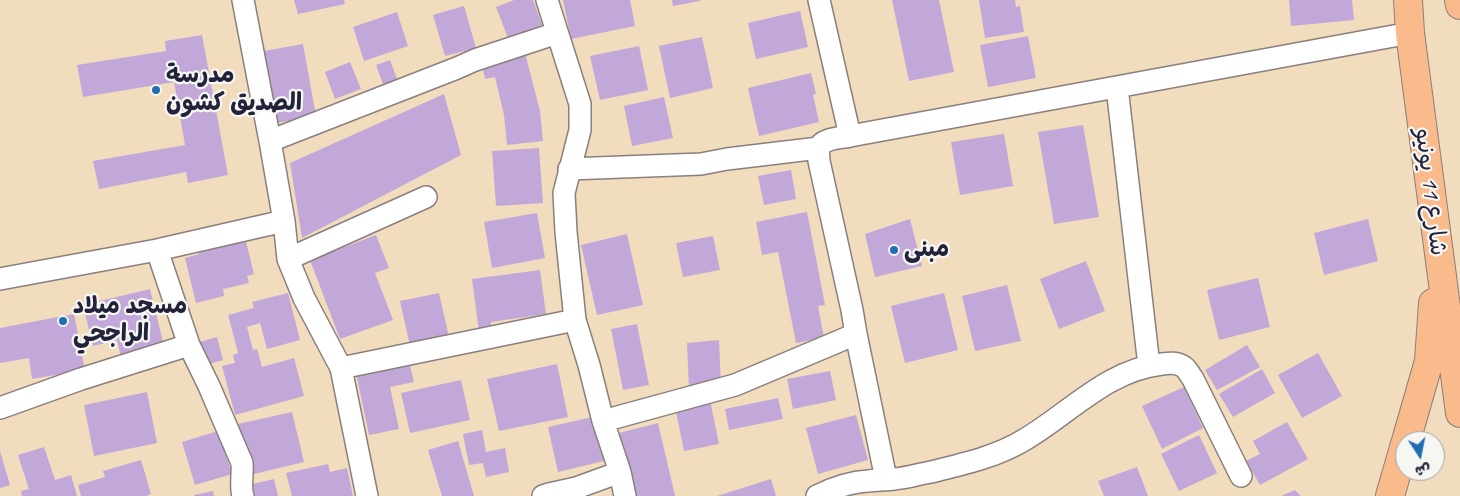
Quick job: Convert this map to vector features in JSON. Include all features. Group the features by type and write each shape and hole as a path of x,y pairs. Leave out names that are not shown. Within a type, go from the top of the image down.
{"highway":[{"name":"شارع 11 يونيو","path":"1408,0 1410,33 1460,413"},
{"path":"1459,0 1460,5"},
{"path":"1409,431 1429,361 1437,246"},
{"path":"1390,496 1395,478"}],"street":[{"path":"243,0 284,220 288,259 304,298 341,368 367,496"},
{"path":"547,0 580,104 580,130 564,193 575,320 626,496"},
{"path":"819,0 850,136"},
{"path":"270,141 475,60 557,33"},
{"path":"886,480 852,310 819,162 819,148 821,145 827,140 1410,33"},
{"path":"1117,87 1149,366"},
{"path":"570,169 702,164 727,159 819,148"},
{"path":"288,259 426,197"},
{"path":"0,279 157,250 284,220"},
{"path":"157,250 189,345 242,463 242,492 244,496"},
{"path":"341,368 575,320"},
{"path":"603,421 735,385 856,334"},
{"path":"0,408 189,345"},
{"path":"818,496 848,484 894,480 984,458 1012,447 1038,432 1094,390 1123,375 1149,366 1173,363 1184,367 1193,379 1241,476"},
{"path":"543,496 576,488 620,472"}],"building":[{"path":"294,0 344,0 345,4 298,14"},
{"path":"514,0 533,0 542,25 508,38 496,7"},
{"path":"563,0 630,0 635,26 571,39"},
{"path":"672,0 700,0 700,1 673,6"},
{"path":"892,0 939,0 954,72 909,81"},
{"path":"979,0 1015,0 1016,7 1020,6 1024,32 985,38"},
{"path":"1289,0 1352,0 1354,20 1291,26"},
{"path":"464,6 476,48 445,56 433,15"},
{"path":"800,11 808,47 756,59 748,23"},
{"path":"397,12 408,46 364,61 353,27"},
{"path":"202,35 228,175 188,183 186,172 99,189 93,161 185,145 174,82 83,97 77,65 166,51 165,41"},
{"path":"1028,36 1036,78 988,87 980,45"},
{"path":"702,37 713,88 670,98 659,46"},
{"path":"303,44 316,116 277,123 264,51"},
{"path":"639,46 648,90 600,100 590,56"},
{"path":"524,49 540,111 543,141 507,145 504,115 495,77 485,79 481,59"},
{"path":"390,60 400,87 386,92 376,65"},
{"path":"350,62 361,89 335,99 325,72"},
{"path":"811,73 816,94 813,95 819,122 759,136 748,88"},
{"path":"444,94 461,155 302,238 290,163"},
{"path":"664,97 673,138 632,146 624,106"},
{"path":"1083,125 1099,217 1054,224 1038,132"},
{"path":"1004,134 1013,186 960,195 951,142"},
{"path":"539,148 543,203 496,206 492,151"},
{"path":"791,170 796,199 764,205 758,176"},
{"path":"807,212 825,305 818,306 824,338 796,343 778,252 762,255 756,222"},
{"path":"537,213 545,258 492,268 484,222"},
{"name":"مبنى","path":"910,219 922,266 875,277 865,234"},
{"path":"1368,219 1378,261 1324,275 1314,233"},
{"path":"627,234 643,305 597,315 581,245"},
{"path":"376,235 389,268 375,273 393,320 340,339 310,260"},
{"path":"713,236 720,270 683,277 676,243"},
{"path":"245,238 254,274 247,276 249,283 223,289 224,296 196,303 185,258 199,254 198,249"},
{"path":"1086,261 1105,311 1059,329 1040,279"},
{"path":"540,270 546,314 491,322 492,331 479,332 472,279"},
{"path":"1258,278 1270,327 1219,340 1207,290"},
{"path":"1007,285 1021,341 975,351 962,296"},
{"path":"150,289 164,346 121,357 117,340 93,346 83,305"},
{"path":"288,293 300,340 267,349 260,323 247,327 253,350 257,349 262,367 294,358 304,396 235,415 222,366 235,363 233,355 238,353 228,315 254,308 252,302"},
{"path":"439,293 449,337 410,346 400,301"},
{"path":"944,293 958,350 905,363 891,306"},
{"path":"74,314 85,370 32,379 29,358 0,363 0,328"},
{"path":"637,324 649,385 623,390 611,329"},
{"path":"217,337 223,360 202,366 196,343"},
{"path":"719,340 721,386 689,389 687,343"},
{"path":"1247,345 1260,367 1217,390 1205,370"},
{"path":"1318,353 1342,396 1302,418 1278,375"},
{"path":"409,362 414,382 390,387 399,429 369,435 356,373"},
{"path":"557,364 568,417 499,431 487,379"},
{"path":"1262,369 1275,393 1233,417 1219,394"},
{"path":"830,371 836,400 793,409 787,379"},
{"path":"461,380 470,420 410,433 401,393"},
{"path":"1184,387 1203,428 1162,449 1142,406"},
{"path":"147,392 157,443 94,456 84,405"},
{"path":"709,395 719,444 684,451 674,402"},
{"path":"778,398 783,419 729,430 725,409"},
{"path":"292,412 304,462 250,475 238,424"},
{"path":"856,415 868,460 818,474 806,428"},
{"path":"597,416 608,460 558,472 548,427"},
{"path":"1287,422 1308,459 1260,485 1246,461 1260,454 1253,441"},
{"path":"658,423 675,496 630,496 615,434"},
{"path":"482,430 486,452 505,448 509,472 486,477 483,463 469,465 463,434"},
{"path":"218,431 232,474 195,485 182,442"},
{"path":"1199,435 1217,473 1179,491 1161,454"},
{"path":"458,441 474,496 442,496 428,450"},
{"path":"44,447 55,480 71,475 77,496 22,496 21,491 29,489 18,455"},
{"path":"0,451 10,485 0,488"},
{"path":"141,460 151,494 146,496 81,496 78,485 105,477 103,471"},
{"path":"328,464 330,472 347,468 353,496 292,496 286,473"},
{"path":"1137,467 1148,496 1104,496 1098,481"},
{"path":"274,479 278,496 251,496 248,485"},
{"path":"771,479 776,496 717,496"},
{"path":"1295,490 1301,496 1281,496"},
{"path":"213,491 214,496 194,496 194,495"}],"place":[{"name":"مدرسة الصديق كشون","path":"156,90"},
{"name":"مبنى","path":"894,250"},
{"name":"مسجد ميلاد الراجحي","path":"63,321"}]}
